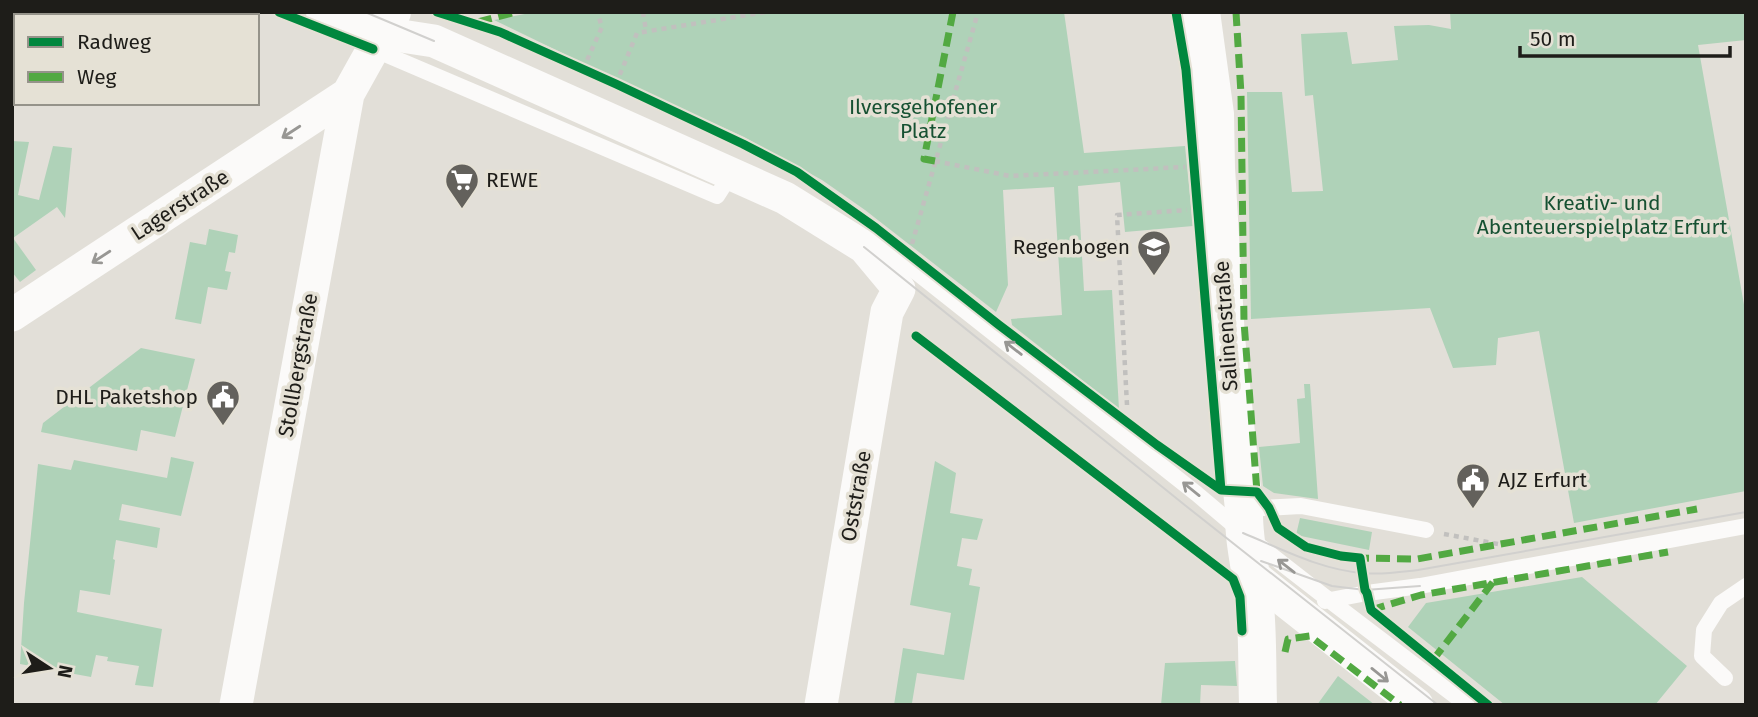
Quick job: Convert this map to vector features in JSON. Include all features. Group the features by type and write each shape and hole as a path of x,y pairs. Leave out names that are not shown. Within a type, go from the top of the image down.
{"street":[{"path":"325,12 400,27 731,174"},
{"name":"Salinenstraße","path":"1201,12 1215,114 1226,338 1243,521 1251,574 1286,620 1258,705"},
{"name":"Stollbergstraße","path":"236,705 348,94 400,27"},
{"name":"Lagerstraße","path":"12,315 348,94"},
{"name":"Oststraße","path":"731,174 785,198 864,247 899,289 887,312 821,705"},
{"path":"1286,620 1418,705"}],"lane":[{"path":"400,27 717,196 731,174"},
{"path":"400,27 527,68 791,186 827,208 872,237 1197,494 1243,521 1286,620 1468,705"},
{"path":"1243,521 1301,506 1426,530"},
{"path":"1286,620 1367,593 1420,586 1746,526"},
{"path":"1725,678 1702,656 1704,630 1721,603 1746,586"}],"path":[{"path":"583,69 602,27 597,12"},
{"path":"643,12 646,31"},
{"path":"616,83 637,33 766,12"},
{"path":"908,252 978,12"},
{"path":"936,161 1010,176 1187,167 1216,168"},
{"path":"1127,405 1116,215 1191,209"},
{"path":"1426,530 1497,544"}],"green space":[{"name":"Ilversgehofener Platz","path":"535,12 1064,12 1084,153 1185,146 1193,226 1125,232 1120,182 1078,186 1084,291 1112,290 1119,409 1012,325 1011,319 1062,315 1054,187 1003,190 1008,285 996,312 822,180 744,137 494,20"},
{"name":"Kreativ- und Abenteuerspielplatz Erfurt","path":"1450,12 1746,12 1746,40 1698,45 1746,316 1746,491 1574,523 1539,331 1498,338 1496,365 1453,368 1430,308 1251,319 1247,92 1282,92 1292,192 1323,191 1313,95 1305,96 1301,34 1347,32 1352,64 1398,60 1394,26 1429,25 1451,29"},
{"path":"12,141 29,142 18,195 39,200 53,146 72,148 65,218 57,207 13,238 36,270 20,282 12,272"},
{"path":"209,229 238,235 235,253 229,252 225,271 231,272 227,290 208,287 201,324 175,319 190,242 206,245"},
{"path":"141,348 195,359 175,437 141,430 137,451 41,432 43,423"},
{"path":"1304,384 1310,384 1318,499 1274,493 1263,486 1259,447 1300,443 1297,399 1305,398"},
{"path":"171,457 194,462 181,516 122,504 119,520 160,528 157,548 116,540 110,595 80,590 77,612 162,629 153,687 135,685 139,666 107,661 108,657 96,655 91,677 20,664 38,464 71,470 74,460 167,478"},
{"path":"935,461 956,473 950,513 983,519 977,540 962,538 957,566 972,569 969,585 980,587 964,680 917,673 912,703 920,705 894,705 903,648 944,655 951,613 910,605"},
{"path":"1300,518 1372,532 1369,550 1296,535"},
{"path":"1582,577 1687,666 1655,705 1505,705 1408,627 1426,603"},
{"path":"1235,661 1237,686 1201,685 1200,705 1161,705 1165,663"},
{"path":"1338,676 1375,705 1317,705"}],"tram line":[{"path":"365,12 434,41"},
{"path":"864,247 1438,705"},
{"path":"1243,533 1332,568 1384,573 1418,570 1746,512"},
{"path":"1261,561 1332,586 1365,590 1420,586"}],"marked path":[{"path":"478,22 516,12"},
{"path":"935,161 924,159 953,12"},
{"path":"1236,12 1241,94 1244,322 1257,492"},
{"path":"1355,558 1417,559 1697,509"},
{"path":"1371,610 1421,595 1668,552"},
{"path":"1433,660 1493,582"},
{"path":"1285,652 1288,639 1310,636 1400,705"}],"cycle path":[{"path":"279,12 373,49"},
{"path":"437,12 500,32 616,84 797,172 876,228 1157,445 1221,490 1257,492 1269,508 1278,528 1306,547 1360,558 1371,610 1488,705"},
{"path":"1176,12 1186,70 1221,490"},
{"path":"916,336 1233,579 1240,597 1242,631"}],"place":[{"name":"REWE","path":"462,210"},
{"name":"Regenbogen","path":"1154,277"},
{"name":"DHL Paketshop","path":"223,427"},
{"name":"AJZ Erfurt","path":"1473,510"}]}
